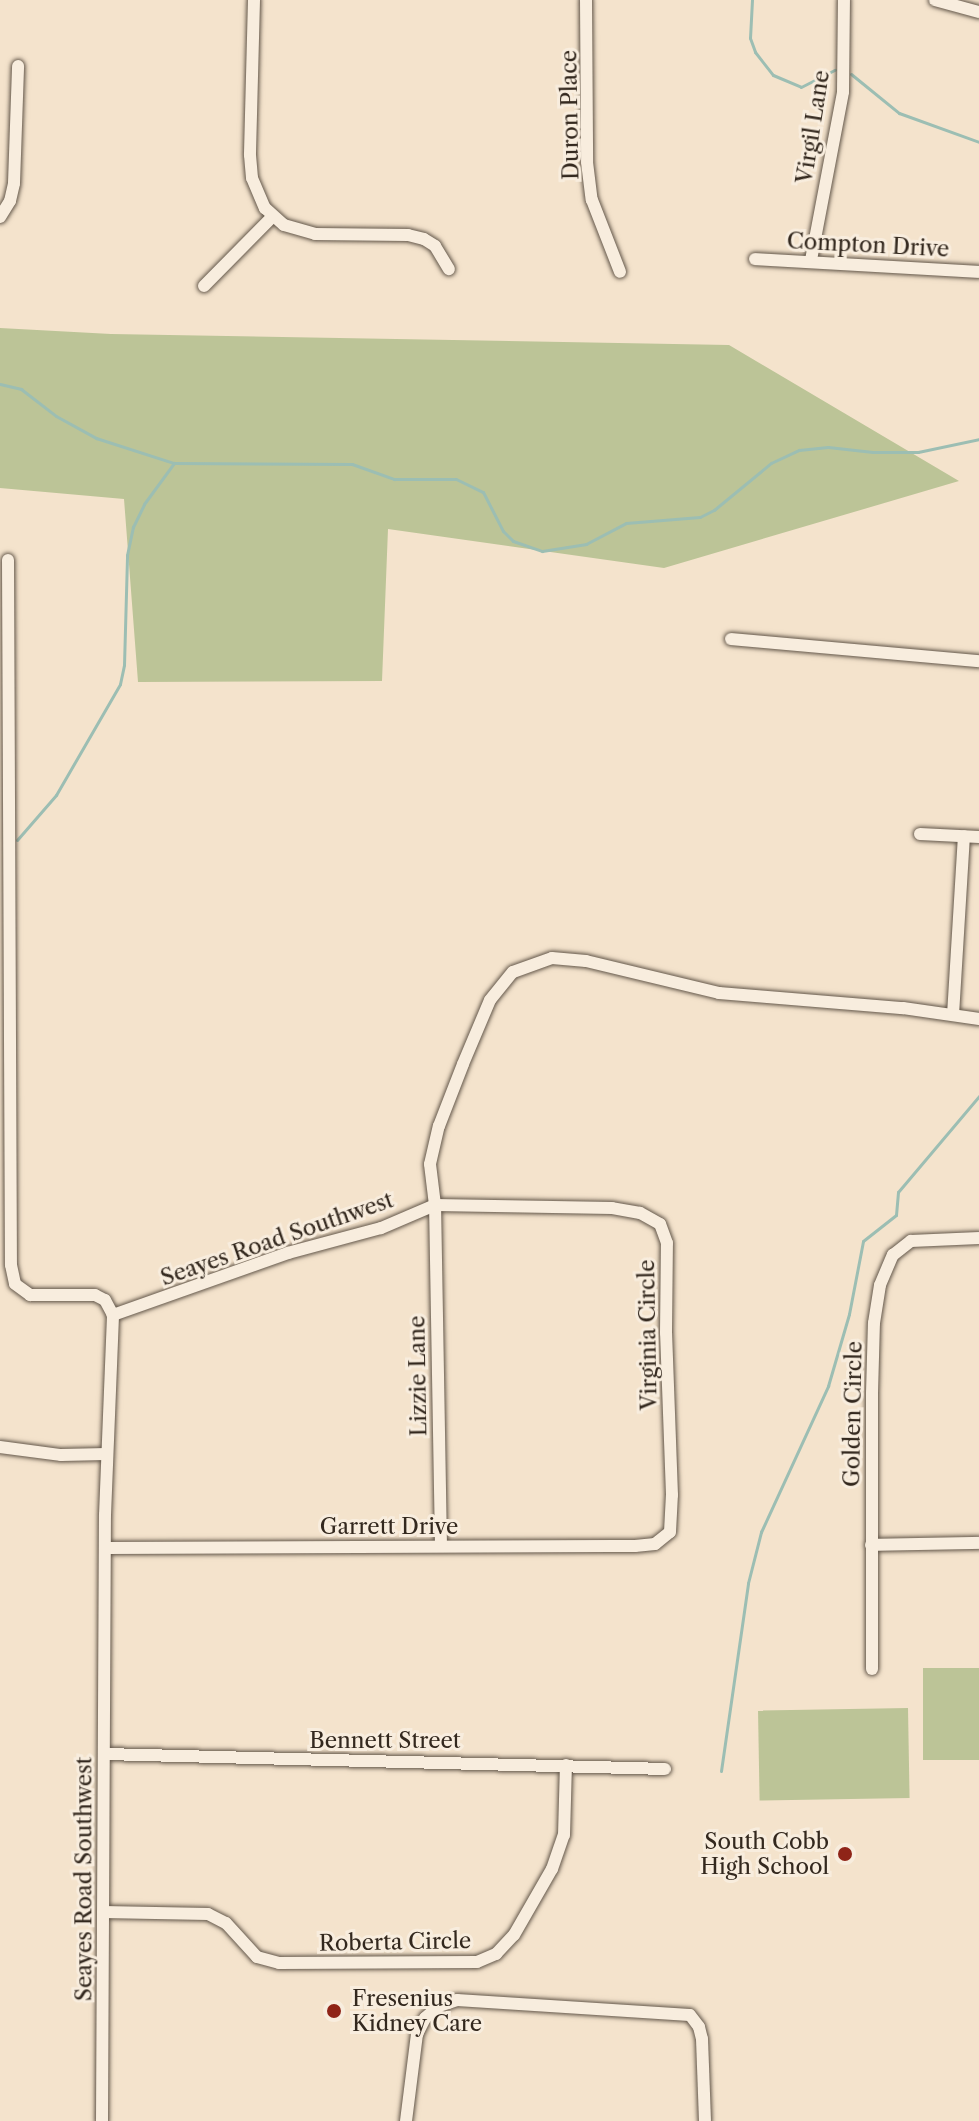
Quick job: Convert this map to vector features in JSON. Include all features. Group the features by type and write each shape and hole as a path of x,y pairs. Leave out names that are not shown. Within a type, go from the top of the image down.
{"street":[{"path":"254,0 250,155 252,178 272,217 315,234 408,235 424,239 435,246 449,269"},
{"name":"Duron Place","path":"586,0 587,162 592,200 620,272"},
{"name":"Virgil Lane","path":"811,260 843,92 844,0"},
{"path":"935,0 979,12"},
{"path":"0,217 10,201 14,183 18,66"},
{"path":"204,286 272,217"},
{"name":"Compton Drive","path":"755,259 979,272"},
{"path":"8,560 4,602 12,1277 21,1290 39,1297 95,1295 105,1300 113,1315"},
{"path":"731,639 979,661"},
{"path":"920,834 979,837"},
{"path":"953,1015 964,836"},
{"path":"435,1205 430,1164 447,1103 490,1000 513,972 526,966 552,958 586,961 719,993 979,1019"},
{"name":"Seayes Road Southwest","path":"102,2121 106,1454 113,1315 288,1253 381,1228 435,1205"},
{"name":"Virginia Circle","path":"435,1205 612,1208 640,1213 660,1224 667,1243 670,1532"},
{"name":"Lizzie Lane","path":"435,1205 441,1546"},
{"name":"Golden Circle","path":"872,1669 874,1323 883,1273 893,1255 911,1241 951,1236 979,1238"},
{"path":"0,1447 31,1453 106,1454"},
{"name":"Garrett Drive","path":"105,1548 635,1546 655,1544 670,1532"},
{"path":"871,1545 979,1543"},
{"name":"Bennett Street","path":"105,1754 665,1769"},
{"name":"Roberta Circle","path":"103,1912 208,1914 226,1923 257,1957 279,1963 477,1962 496,1954 514,1935 552,1869 564,1835 566,1765"},
{"path":"406,2121 417,2034 425,2018 439,2006 457,2000 690,2015 699,2027 702,2039 705,2121"}],"green space":[{"path":"0,328 111,334 729,345 959,481 664,568 388,529 382,681 138,682 124,499 0,488"},
{"path":"923,1668 979,1668 979,1760 923,1760"},
{"path":"908,1708 910,1798 760,1801 758,1711"}],"waterway":[{"path":"752,0 750,38 755,52 773,75 801,87 835,70"},
{"path":"851,74 899,113 979,142"},
{"path":"0,384 21,389 56,416 96,438 174,463 352,464 394,479 456,479 483,492 503,531 513,541 542,551 586,544 626,523 700,517 714,510 771,463 799,450 828,447 873,452 918,452 979,439"},
{"path":"17,840 56,795 120,684 124,665 127,555 133,527 144,504 174,463"},
{"path":"721,1771 748,1583 761,1532 828,1386 849,1314 863,1241 896,1215 898,1192 979,1096"}],"place":[{"name":"South Cobb High School","path":"845,1854"},
{"name":"Fresenius Kidney Care","path":"334,2011"}]}
